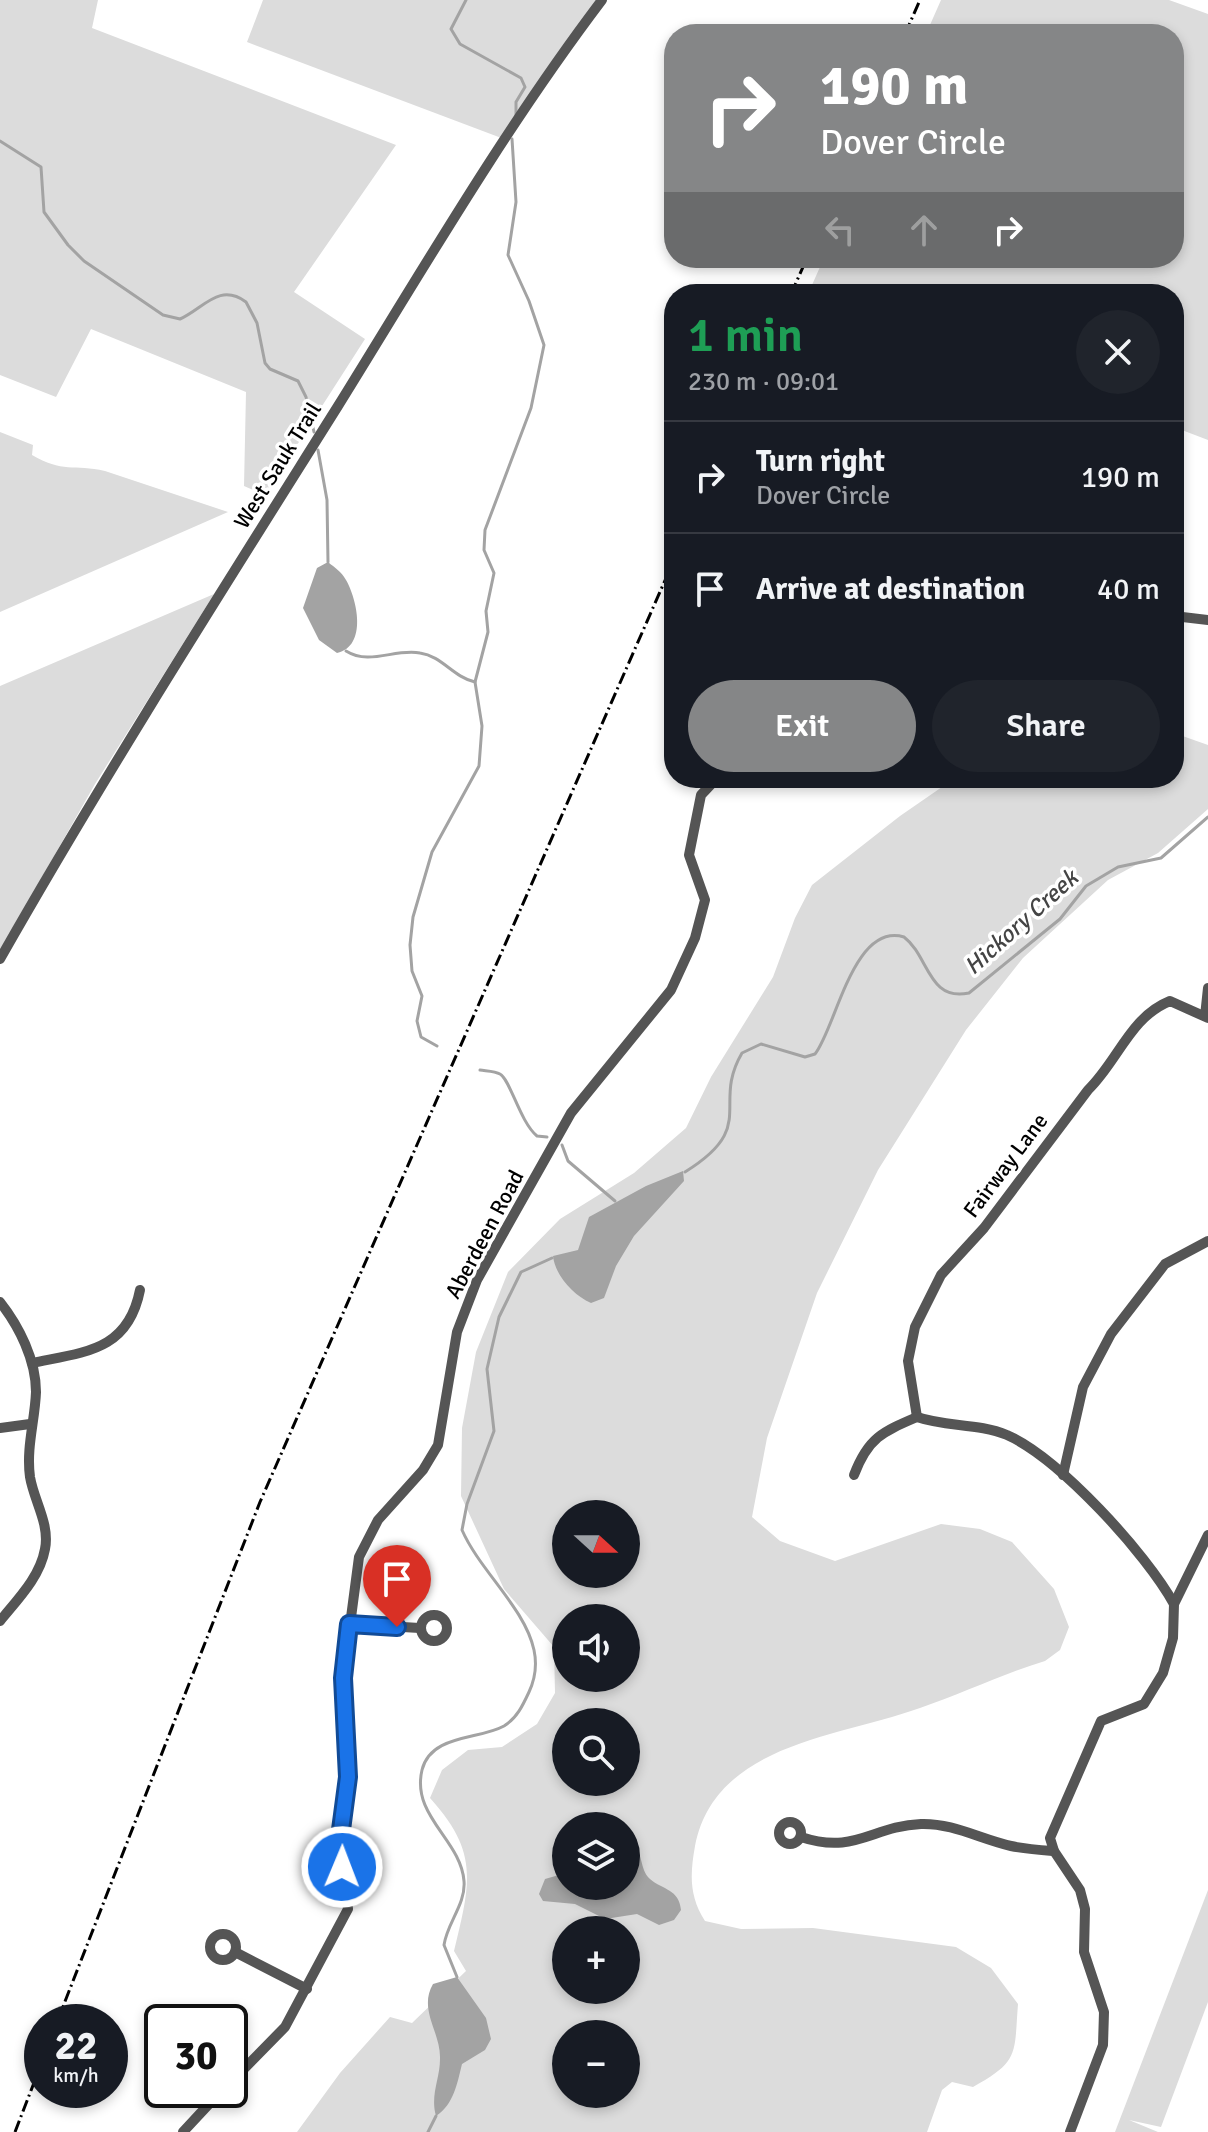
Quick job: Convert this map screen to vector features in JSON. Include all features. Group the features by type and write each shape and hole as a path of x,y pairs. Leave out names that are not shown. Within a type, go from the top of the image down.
{"street":[{"name":"West Sauk Trail","path":"0,959 93,798 459,211 559,56 602,0"},
{"path":"1184,617 1208,620"},
{"name":"Aberdeen Road","path":"248,2065 285,2027 348,1909 339,1845 348,1777 343,1678 359,1557 378,1520 423,1470 438,1445 457,1332 477,1280 571,1113 671,990 695,938 705,900 689,855 701,795 708,788"},
{"path":"1206,1017 1208,988"},
{"name":"Fairway Lane","path":"917,1417 908,1361 915,1327 941,1275 984,1228 1088,1090 1108,1070 1139,1021 1154,1008 1170,1001 1206,1017"},
{"path":"1063,1475 1083,1387 1111,1334 1165,1264 1208,1241"},
{"path":"32,1363 91,1351 118,1337 136,1310 140,1290"},
{"path":"0,1302 14,1319 32,1363 36,1392 30,1424 30,1478 44,1523 46,1547 34,1578 0,1621"},
{"path":"854,1475 862,1453 879,1433 917,1417 1007,1436 1063,1475 1138,1549 1174,1604"},
{"path":"0,1428 30,1424"},
{"path":"1070,2132 1103,2045 1104,2012 1084,1952 1085,1909 1080,1890 1054,1851 1050,1838 1101,1721 1144,1704 1163,1673 1173,1638 1174,1604 1208,1535"},
{"path":"349,1624 420,1628"},
{"path":"801,1837 827,1846 918,1824 938,1825 1011,1846 1054,1851"},
{"path":"235,1952 307,1989"},
{"path":"183,2132 205,2108"}],"shaded area":[{"path":"0,0 98,0 92,28 396,145 294,292 365,339 265,495 244,486 246,392 91,329 56,397 0,375"},
{"path":"263,0 602,0 504,139 247,42"},
{"path":"941,0 1169,0 1208,14 1208,440 1184,431 1184,284 812,284 820,268 1184,268 1184,24 930,24"},
{"path":"0,432 33,445 32,455 42,461 105,471 228,512 0,612"},
{"path":"328,562 346,580 356,610 353,641 347,649 337,653 319,640 303,608 317,568"},
{"path":"214,594 95,784 0,951 0,686"},
{"path":"1184,737 1208,745 1208,809 1158,853 1108,880 1023,958 966,1030 878,1170 817,1293 767,1438 752,1517 780,1541 835,1561 941,1524 980,1529 1012,1542 1054,1589 1069,1627 1060,1650 1045,1661 936,1702 819,1737 785,1749 754,1765 727,1785 707,1812 693,1856 693,1894 705,1921 741,1929 813,1928 956,1947 991,1968 1018,2004 1012,2054 999,2070 973,2087 952,2082 942,2090 927,2132 297,2132 340,2073 390,2017 412,2023 466,1971 454,1951 467,1888 464,1853 446,1818 430,1798 442,1770 468,1750 502,1747 537,1724 555,1692 640,1692 640,1604 552,1604 552,1645 504,1589 461,1496 462,1428 476,1352 508,1272 560,1219 634,1173 686,1128 711,1077 773,977 795,918 812,885 941,788 1184,788"},
{"path":"683,1171 684,1181 634,1236 616,1266 604,1298 591,1303 572,1290 557,1270 553,1256 578,1250 589,1217 646,1186"},
{"path":"640,1858 650,1879 677,1898 681,1910 674,1920 659,1925 637,1914 599,1916 575,1904 543,1901 539,1894 545,1879 552,1877 552,1900 640,1900"},
{"path":"1208,1890 1208,2002 1161,2127 1129,2120 1158,2132 1115,2132"},
{"path":"457,1977 486,2018 491,2039 485,2050 462,2064 451,2100 436,2116 434,2101 440,2059 429,2012 429,1994 433,1984"}],"waterway":[{"path":"466,0 451,29 460,44 521,78 525,87 516,102 516,115"},
{"path":"437,1046 421,1037 417,1021 422,996 412,971 410,945 413,917 432,852 479,766 482,726 475,682 488,632 486,611 494,573 484,550 485,530 531,408 544,345 529,301 508,255 516,202 512,139"},
{"path":"0,141 41,167 44,212 68,245 84,261 163,315 180,319 219,296 228,295 246,302 257,323 265,363 270,369 298,381 306,397 314,432"},
{"path":"318,450 327,500 328,562"},
{"path":"346,651 364,657 420,653 435,658 460,676 475,682"},
{"name":"Hickory Creek","path":"685,1172 721,1141 730,1115 730,1087 742,1053 761,1044 805,1057 815,1054 848,980 872,945 886,937 904,937 919,955 930,976 945,991 969,993 1060,919 1086,886 1118,867 1161,858 1208,817"},
{"path":"480,1070 500,1074 531,1130 537,1136 547,1137"},
{"path":"562,1145 568,1161 615,1201"},
{"name":"Hickory Creek","path":"457,1977 444,1945 462,1898 464,1881 455,1853 424,1801 422,1770 427,1758 445,1744 509,1723 522,1706 533,1682 535,1661 529,1634 462,1530 467,1504 494,1431 487,1369 499,1317 521,1272 552,1258"},
{"name":"Hickory Creek","path":"428,2132 436,2116"}],"railway":[{"path":"909,24 920,0"},
{"path":"795,284 803,268"},
{"path":"64,2004 260,1502 664,583"},
{"path":"15,2132 24,2108"}],"route":[{"path":"342,1867 339,1845 347,1808 348,1777 343,1678 349,1624 397,1627"}]}
